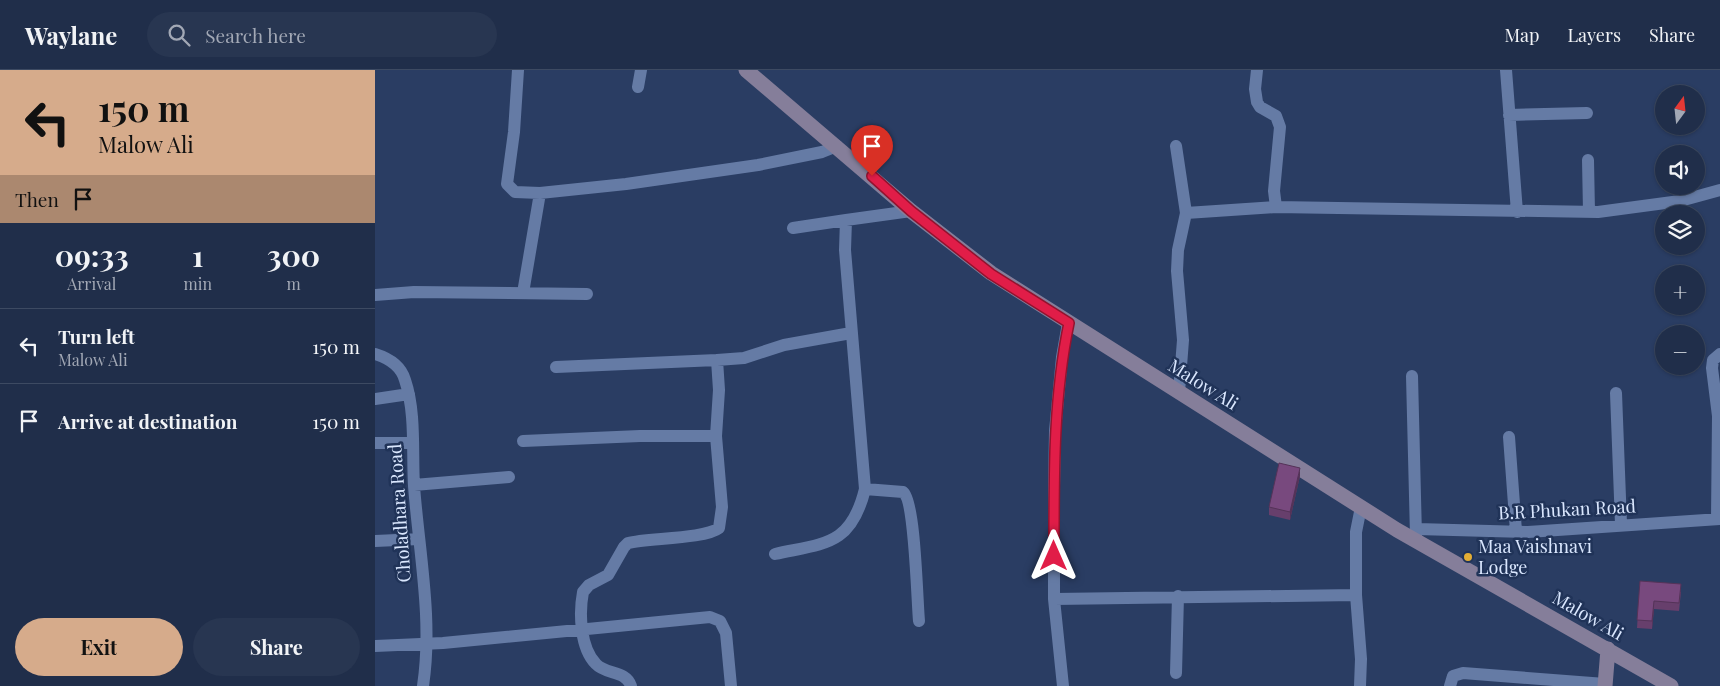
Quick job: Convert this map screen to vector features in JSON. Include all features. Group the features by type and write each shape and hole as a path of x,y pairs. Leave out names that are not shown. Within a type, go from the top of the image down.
{"street":[{"path":"518,70 514,132 507,184 515,192 541,193 626,184 758,165 823,152 837,146"},
{"path":"638,87 641,70"},
{"name":"Malow Ali","path":"746,70 911,211 991,274 1361,507 1416,535 1671,686"},
{"path":"1257,70 1255,89 1257,102 1260,107 1276,116 1280,127 1274,191 1276,207"},
{"path":"1506,70 1517,212"},
{"path":"1509,115 1587,112"},
{"path":"1176,146 1185,213 1178,250 1177,271 1183,340 1179,392"},
{"path":"1588,160 1589,212"},
{"path":"1185,213 1276,207 1589,212 1679,201 1720,190"},
{"path":"523,293 541,193"},
{"path":"793,228 911,211"},
{"path":"775,554 826,543 846,532 860,510 865,489 845,250 846,220"},
{"path":"375,295 415,292 587,294"},
{"path":"1063,686 1054,598 1055,430 1062,357 1069,323"},
{"path":"556,367 744,358 784,345 851,333"},
{"name":"Choladhara Road","path":"375,354 388,360 398,368 405,379 409,394 414,485 427,644 423,686"},
{"path":"1719,519 1718,416 1712,368 1713,360 1720,354"},
{"path":"631,686 625,677 596,665 587,650 583,630 583,592 589,585 608,575 628,544 715,531 719,528 722,507 716,436 719,390 717,360"},
{"path":"1412,376 1416,535"},
{"path":"1616,393 1621,524"},
{"path":"375,400 409,394"},
{"path":"523,441 640,436 716,436"},
{"path":"1509,438 1516,531"},
{"path":"375,443 412,443"},
{"path":"414,485 509,477"},
{"path":"865,489 903,492 909,500 913,522 919,621"},
{"path":"1360,686 1361,659 1356,594 1356,532 1361,507"},
{"name":"B.R Phukan Road","path":"1416,535 1719,519"},
{"path":"375,541 419,539"},
{"path":"1054,598 1356,594"},
{"path":"1176,673 1178,596"},
{"path":"375,646 427,644 716,618 722,623 726,633 731,686"},
{"path":"1449,686 1453,676 1463,673 1605,685 1608,649"}],"building":[{"path":"1279,463 1300,468 1290,512 1269,507"},
{"path":"1640,581 1681,584 1679,603 1654,601 1652,621 1637,620"}],"place":[{"name":"Maa Vaishnavi Lodge","path":"1468,557"}],"route":[{"path":"872,176 911,211 991,274 1069,323 1062,357 1055,430 1054,556"}]}
